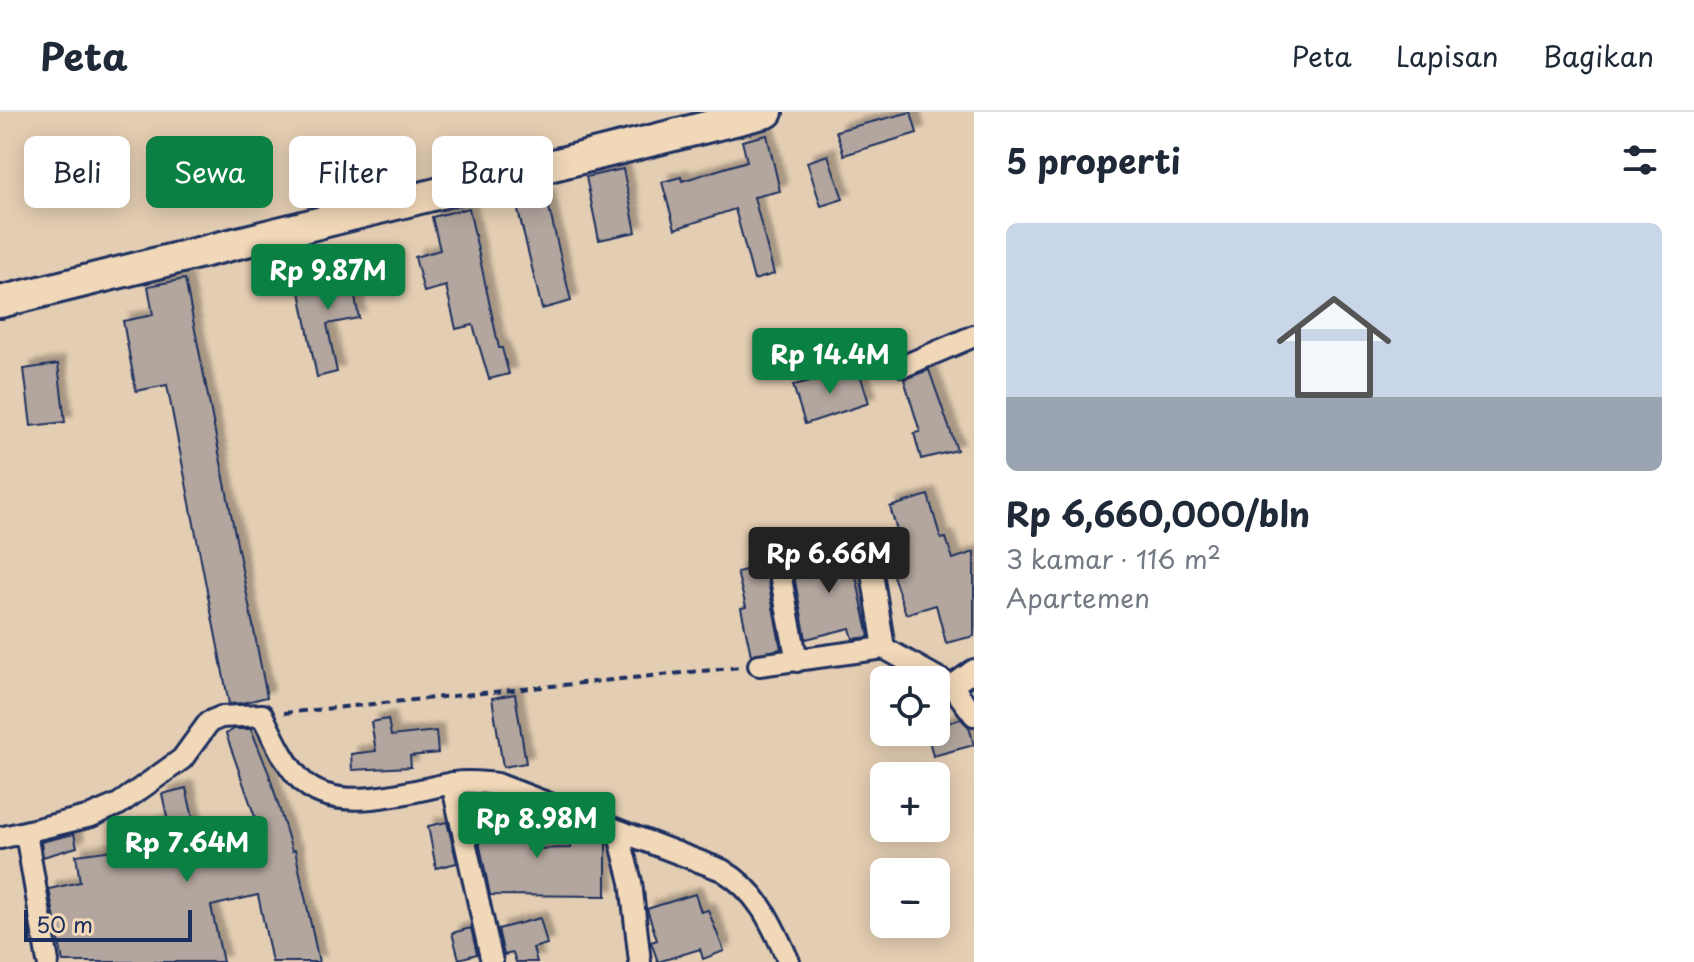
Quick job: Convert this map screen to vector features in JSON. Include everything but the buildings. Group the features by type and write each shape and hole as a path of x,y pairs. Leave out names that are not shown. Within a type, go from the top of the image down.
{"main road":[{"path":"0,302 767,112"}],"street":[{"path":"904,366 974,336"},
{"path":"870,560 884,648"},
{"path":"781,579 797,661"},
{"path":"759,665 884,648 952,686 974,715"},
{"path":"952,686 974,670"},
{"path":"0,838 91,816 119,804 182,759 209,722 221,717 262,715 292,768 302,781 320,792 353,799 452,783 497,784 722,870 738,880 766,911 789,962"},
{"path":"452,783 492,962 479,962"},
{"path":"618,831 631,882 640,962"},
{"path":"26,833 48,962"}],"path":[{"path":"262,715 759,665"}]}
